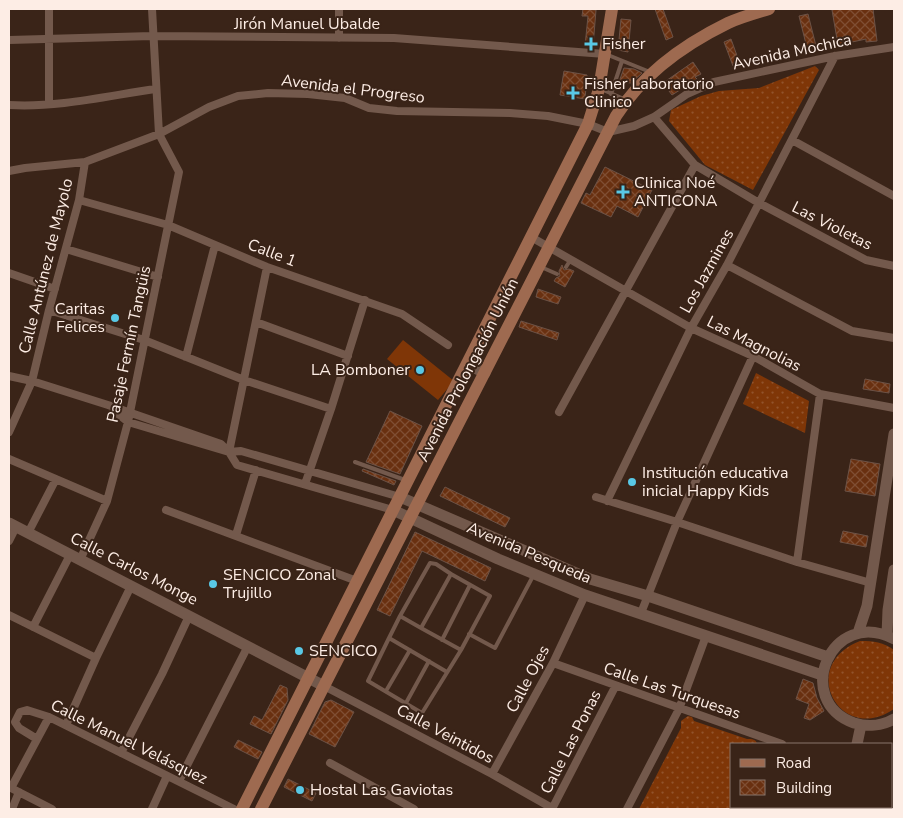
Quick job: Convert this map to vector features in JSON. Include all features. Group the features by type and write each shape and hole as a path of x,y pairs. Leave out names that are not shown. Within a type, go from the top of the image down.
{"main road":[{"name":"Avenida Prolongación Unión","path":"242,809 588,124 599,88 612,9"},
{"name":"Avenida Prolongación Unión","path":"261,809 549,246 626,100 652,72 689,46 730,22 769,9"},
{"path":"467,364 485,373"},
{"path":"858,633 867,606 894,434"},
{"name":"Avenida Pesqueda","path":"400,496 506,544 590,579 648,596 828,658"},
{"name":"Avenida Pesqueda","path":"393,510 498,559 585,595 822,676"},
{"name":"Calle Carlos Monge","path":"13,525 324,686"},
{"path":"498,559 506,544"},
{"path":"894,570 887,617 891,637 868,632 858,633 840,642 828,658 822,676 828,702 837,713 848,720 861,725 882,724 894,719"},
{"path":"292,669 318,659"},
{"path":"857,743 861,725"}],"street":[{"path":"49,9 49,103"},
{"path":"152,9 152,36 159,134"},
{"path":"339,9 339,38"},
{"name":"Jirón Manuel Ubalde","path":"9,40 152,36 394,38 605,54"},
{"name":"Avenida Mochica","path":"608,132 634,126 654,117 687,94 714,82 835,56 894,47"},
{"name":"Los Jazmines","path":"607,501 691,328 727,265 835,56"},
{"path":"9,105 22,106 155,89"},
{"name":"Avenida el Progreso","path":"9,171 85,162 159,134 210,107 238,96 268,93 308,94 345,98 369,108 397,111 520,114 548,116 588,124"},
{"name":"Las Violetas","path":"654,117 695,165 759,203 866,260 894,266"},
{"path":"588,124 608,132"},
{"name":"Pasaje Fermín Tangüis","path":"33,627 107,501 128,422 179,172 159,134"},
{"path":"792,140 894,196"},
{"name":"Calle Antúnez de Mayolo","path":"9,432 32,381 49,310 80,200 85,162"},
{"path":"559,412 695,165"},
{"name":"Calle 1","path":"80,200 168,225 267,268 402,314 448,346"},
{"name":"Las Magnolias","path":"531,237 691,328 753,356 820,394 894,408"},
{"path":"186,357 215,245"},
{"path":"66,249 158,277"},
{"path":"727,265 852,332 894,338"},
{"path":"229,452 267,268"},
{"path":"9,273 55,289"},
{"path":"305,484 365,300"},
{"path":"49,310 144,340 244,380 331,409"},
{"path":"256,322 348,356"},
{"path":"641,613 677,522 753,356"},
{"name":"Avenida Pesqueda","path":"9,376 32,381 108,406 128,422 229,452 241,451 400,496"},
{"path":"797,562 820,394"},
{"path":"108,406 221,444 229,452"},
{"name":"Avenida Pesqueda","path":"229,452 237,465 393,510"},
{"path":"9,459 107,501"},
{"path":"236,536 256,470"},
{"path":"28,533 56,479"},
{"path":"596,497 797,562 871,583"},
{"path":"166,510 357,581"},
{"path":"9,541 13,525"},
{"path":"66,725 131,586"},
{"name":"Calle Ojes","path":"492,774 553,664 585,595"},
{"path":"9,615 96,658"},
{"path":"121,753 162,674 189,616"},
{"path":"627,809 679,709 706,636"},
{"path":"179,782 248,646"},
{"name":"Calle Las Turquesas","path":"553,664 764,741"},
{"name":"Calle Veintidos","path":"324,686 492,774 552,809"},
{"name":"Calle Las Ponas","path":"552,809 615,687"},
{"name":"Calle Manuel Velásquez","path":"37,739 18,728 15,722 20,712 27,710 49,716 234,809"},
{"path":"49,716 10,787 52,809"},
{"path":"330,762 414,809"},
{"path":"152,809 167,776"},
{"path":"12,809 19,792"}],"lane":[{"path":"605,54 652,72"},
{"path":"612,94 622,61"},
{"path":"599,88 626,100"},
{"path":"566,267 570,259"},
{"path":"540,266 557,274"},
{"path":"355,462 408,481"},
{"path":"430,563 436,564 490,596 469,634 422,713 368,681 400,616 430,563"},
{"path":"421,628 451,574"},
{"path":"469,634 495,648 534,574"},
{"path":"442,640 470,585"},
{"path":"400,616 461,650"},
{"path":"389,638 448,672"},
{"path":"386,692 410,650"},
{"path":"406,703 429,661"}],"shaded area":[{"path":"815,66 819,70 753,190 705,165 669,121 671,110 701,96 719,91 759,88"},
{"name":"LA Bomboner","path":"403,340 454,381 438,400 387,359"},
{"path":"756,373 809,401 805,433 743,404"},
{"path":"860,641 878,642 894,650 894,709 875,718 857,718 843,710 833,698 829,683 831,667 841,653"},
{"path":"688,716 692,717 694,721 756,741 756,743 730,743 730,808 744,809 639,809 681,728 681,721"}],"building":[{"path":"583,9 596,10 593,47 585,46 588,16 582,16"},
{"path":"655,9 663,9 673,37 666,40"},
{"path":"873,9 877,41 866,42 866,39 838,45 832,10"},
{"path":"808,14 816,46 807,48 799,16"},
{"path":"621,19 631,20 628,52 618,50"},
{"path":"731,39 740,64 733,66 724,42"},
{"path":"693,62 701,74 695,77 697,79 672,95 663,83"},
{"path":"624,68 634,69 642,73 631,83 619,82"},
{"path":"564,71 587,75 585,99 560,95"},
{"name":"Clinica Noé ANTICONA","path":"605,167 652,190 638,217 617,206 611,217 581,203 586,193 590,195"},
{"path":"562,265 564,270 574,271 565,287 554,281 560,276 559,271"},
{"path":"538,289 561,297 558,304 536,297"},
{"path":"521,321 559,333 557,340 519,327"},
{"path":"865,379 890,384 889,393 863,389"},
{"path":"390,411 422,426 400,474 366,462"},
{"path":"851,459 880,464 875,496 845,491"},
{"path":"363,469 396,481 394,485 362,471"},
{"path":"445,487 510,518 505,527 440,496"},
{"path":"843,531 868,536 866,547 840,542"},
{"path":"415,532 491,568 485,581 422,551 390,616 377,610"},
{"path":"803,679 813,683 817,698 824,711 810,720 804,718 809,704 796,699"},
{"path":"280,685 287,688 288,700 271,734 250,724 254,716 262,720"},
{"path":"331,700 354,712 335,747 309,734 325,702"},
{"path":"238,740 262,752 258,759 234,747"},
{"name":"Hostal Las Gaviotas","path":"288,779 316,793 312,801 284,787"}],"place":[{"name":"Fisher","path":"591,44"},
{"name":"Fisher Laboratorio Clinico","path":"573,93"},
{"name":"Clinica Noé ANTICONA","path":"623,192"},
{"name":"Caritas Felices","path":"115,318"},
{"name":"LA Bomboner","path":"420,370"},
{"name":"Institución educativa inicial Happy Kids","path":"632,482"},
{"name":"SENCICO Zonal Trujillo","path":"213,584"},
{"name":"SENCICO","path":"299,651"},
{"name":"Hostal Las Gaviotas","path":"300,790"}]}
